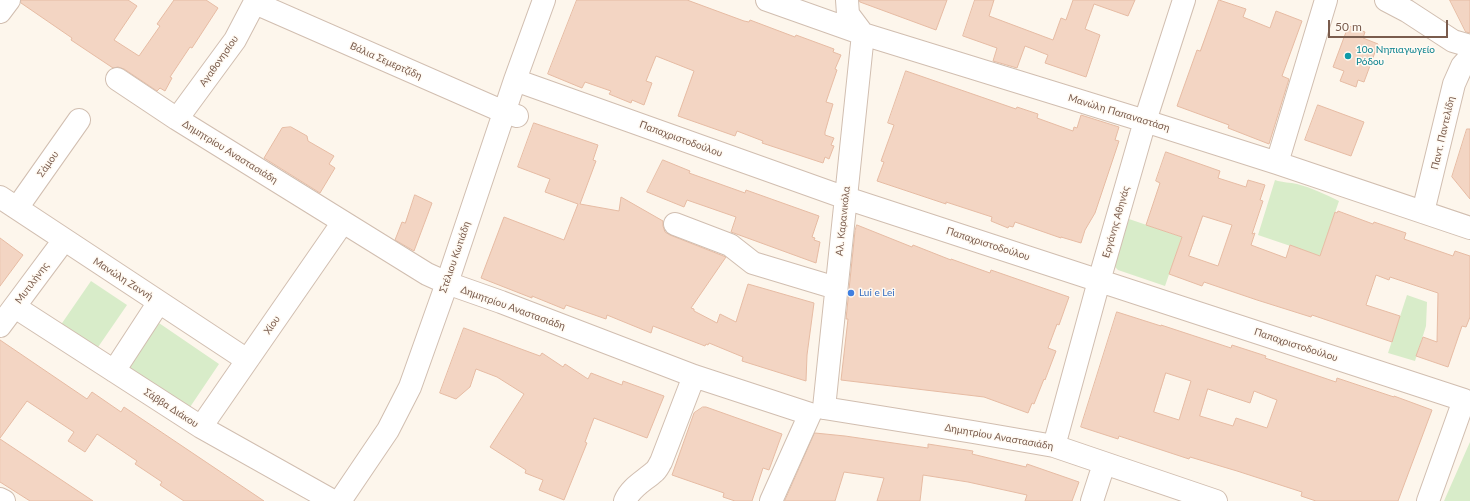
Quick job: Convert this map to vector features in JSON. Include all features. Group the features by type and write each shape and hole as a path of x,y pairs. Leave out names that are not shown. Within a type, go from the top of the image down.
{"street":[{"path":"0,12 8,0"},
{"name":"Στέλιου Κωτιάδη","path":"354,501 384,459 410,414 428,372 453,285 521,82 544,0"},
{"name":"Στέλιου Κωτιάδη","path":"521,82 558,0"},
{"name":"Μανώλη Παπαναστάση","path":"767,0 863,34 1277,163 1470,228"},
{"path":"847,0 848,14 863,34"},
{"name":"Εργάνης Αθηνάς","path":"1054,446 1145,121 1184,0"},
{"path":"1277,163 1326,0"},
{"path":"1386,0 1407,11 1453,41 1470,46"},
{"name":"Βάλια Σεμερτζίδη","path":"256,2 510,114"},
{"name":"Αγαθονησίου","path":"177,119 235,40 256,2"},
{"name":"Αλ. Καρανικόλα","path":"771,501 817,411 836,288 863,34"},
{"name":"Παντ. Παντελίδη","path":"1423,212 1454,84 1462,66 1470,57"},
{"name":"Δημητρίου Αναστασιάδη","path":"117,79 177,119 412,265 453,285 694,376 817,411 1054,446 1216,501"},
{"name":"Παπαχριστοδούλου","path":"521,82 846,198 1464,400 1428,501"},
{"name":"Σάμου","path":"8,203 78,120"},
{"name":"Μανώλη Ζαννή","path":"8,203 247,360"},
{"name":"Χίου","path":"200,427 343,222"},
{"path":"675,224 730,245 753,263 836,288"},
{"name":"Μυτιλήνης","path":"0,326 64,240"},
{"name":"Στέλιου Κωτιάδη","path":"340,501 388,430 400,408 453,285"},
{"path":"114,371 159,302"},
{"name":"Σάββα Διάκου","path":"14,307 200,427 333,501"},
{"path":"625,501 626,497 641,481 655,472 661,462 694,376"},
{"path":"1092,501 1104,464"},
{"path":"0,499 4,501"}],"green space":[{"path":"1275,180 1294,183 1318,191 1339,201 1320,256 1258,235"},
{"path":"1129,219 1182,237 1165,286 1118,270 1114,266 1114,261"},
{"path":"91,281 127,305 94,353 58,329"},
{"path":"1407,295 1427,302 1426,326 1415,361 1388,353"},
{"path":"156,321 219,364 184,416 121,374"},
{"path":"1470,442 1470,501 1444,501"}],"building":[{"path":"21,0 128,0 137,6 114,40 139,56 160,26 157,24 174,0 206,0 218,8 192,48 190,47 170,77 172,78 165,91 160,88 157,91 124,69 118,67 113,68 71,40 72,38 21,3"},
{"path":"577,0 687,0 744,21 749,22 750,20 795,37 796,35 834,49 833,52 841,55 835,69 837,70 826,102 833,104 825,132 825,135 834,138 831,145 834,146 829,159 825,157 823,163 762,143 763,141 737,131 735,136 678,116 694,71 656,56 646,81 652,83 644,105 632,100 631,103 609,94 611,91 585,82 582,88 548,74"},
{"path":"860,0 947,0 936,30 860,2"},
{"path":"975,0 994,0 989,16 1053,40 1061,18 1066,20 1073,0 1135,0 1128,16 1094,4 1085,29 1100,35 1086,77 1045,63 1048,55 1025,46 1017,68 993,61 997,48 963,36"},
{"path":"1219,0 1246,9 1243,17 1270,28 1276,11 1302,21 1282,76 1289,79 1269,144 1228,128 1229,125 1177,106 1197,50 1200,51"},
{"path":"1450,0 1470,0 1470,33 1466,32"},
{"name":"10ο Νηπιαγωγείο Ρόδου","path":"1349,26 1365,32 1363,38 1378,44 1364,82 1358,80 1356,87 1340,81 1344,71 1333,67"},
{"path":"906,71 1016,109 1017,107 1038,114 1037,118 1073,131 1074,127 1077,128 1081,115 1119,127 1115,140 1119,141 1095,213 1085,230 1081,243 1061,238 1015,222 1013,227 1009,226 1008,228 991,221 992,217 946,202 946,204 877,181 884,162 881,161 894,125 888,123"},
{"path":"1318,105 1364,122 1351,156 1305,140"},
{"path":"534,123 598,145 593,160 596,161 580,204 619,211 621,197 663,221 665,232 670,235 726,257 691,308 694,309 694,311 717,323 720,314 736,322 748,284 814,303 807,355 806,381 742,361 743,357 709,343 705,346 653,326 651,333 607,315 606,319 566,305 564,309 481,278 504,217 564,240 578,204 545,192 550,179 518,167"},
{"path":"291,127 307,136 308,141 334,156 329,164 335,168 320,193 264,158 282,128"},
{"path":"1467,129 1470,129 1470,199 1452,177"},
{"path":"1166,152 1220,171 1218,178 1246,187 1248,180 1265,185 1260,200 1263,201 1252,234 1255,233 1251,245 1286,258 1290,245 1320,256 1335,212 1337,213 1338,211 1373,224 1374,222 1406,233 1404,239 1453,256 1455,251 1470,256 1470,317 1466,327 1462,326 1448,367 1416,356 1423,337 1437,342 1438,293 1390,277 1389,280 1376,275 1366,305 1400,316 1392,342 1312,315 1311,317 1204,282 1202,286 1169,274 1182,237 1146,225 1160,183 1156,181","holes":["1203,216 1232,225 1218,266 1189,256"]},
{"path":"663,160 690,171 689,173 745,193 746,190 819,216 812,237 815,238 814,240 820,242 816,263 731,232 736,217 687,200 684,207 647,192"},
{"path":"415,195 432,203 414,251 395,240 402,222 405,223"},
{"path":"857,225 912,247 913,245 990,273 991,270 1069,297 1059,325 1057,324 1048,348 1056,351 1045,380 1044,379 1034,404 1032,403 1028,413 984,397 841,380 848,319 846,319 855,231"},
{"path":"0,238 23,255 0,286"},
{"path":"1117,312 1231,348 1232,345 1336,382 1337,378 1432,410 1398,501 1316,501 1301,496 1302,492 1237,471 1190,457 1189,459 1119,436 1118,439 1081,427","holes":["1166,373 1191,381 1179,420 1154,412","1208,389 1250,403 1254,391 1277,400 1267,428 1236,418 1233,426 1200,416"]},
{"path":"464,328 540,356 542,353 563,367 565,364 588,379 591,373 622,385 623,381 664,396 647,438 594,418 585,442 587,443 564,500 539,490 543,480 525,473 526,470 490,447 524,394 497,377 476,369 470,387 456,399 440,393"},
{"path":"0,340 87,399 92,392 121,412 124,407 264,501 184,501 160,485 162,482 135,464 137,461 97,434 85,452 68,441 74,432 27,401 0,438"},
{"path":"703,407 782,434 769,470 763,468 752,501 735,501 723,497 724,493 672,475 694,413"},
{"path":"815,433 928,448 928,444 973,451 972,454 1026,467 1027,464 1079,482 1072,501 1025,501 1027,495 968,482 923,475 920,501 877,501 884,478 844,472 835,501 785,501"},
{"path":"0,439 93,501 30,501 0,482"}],"place":[{"name":"10ο Νηπιαγωγείο Ρόδου","path":"1348,56"},
{"name":"Lui e Lei","path":"851,293"}]}
